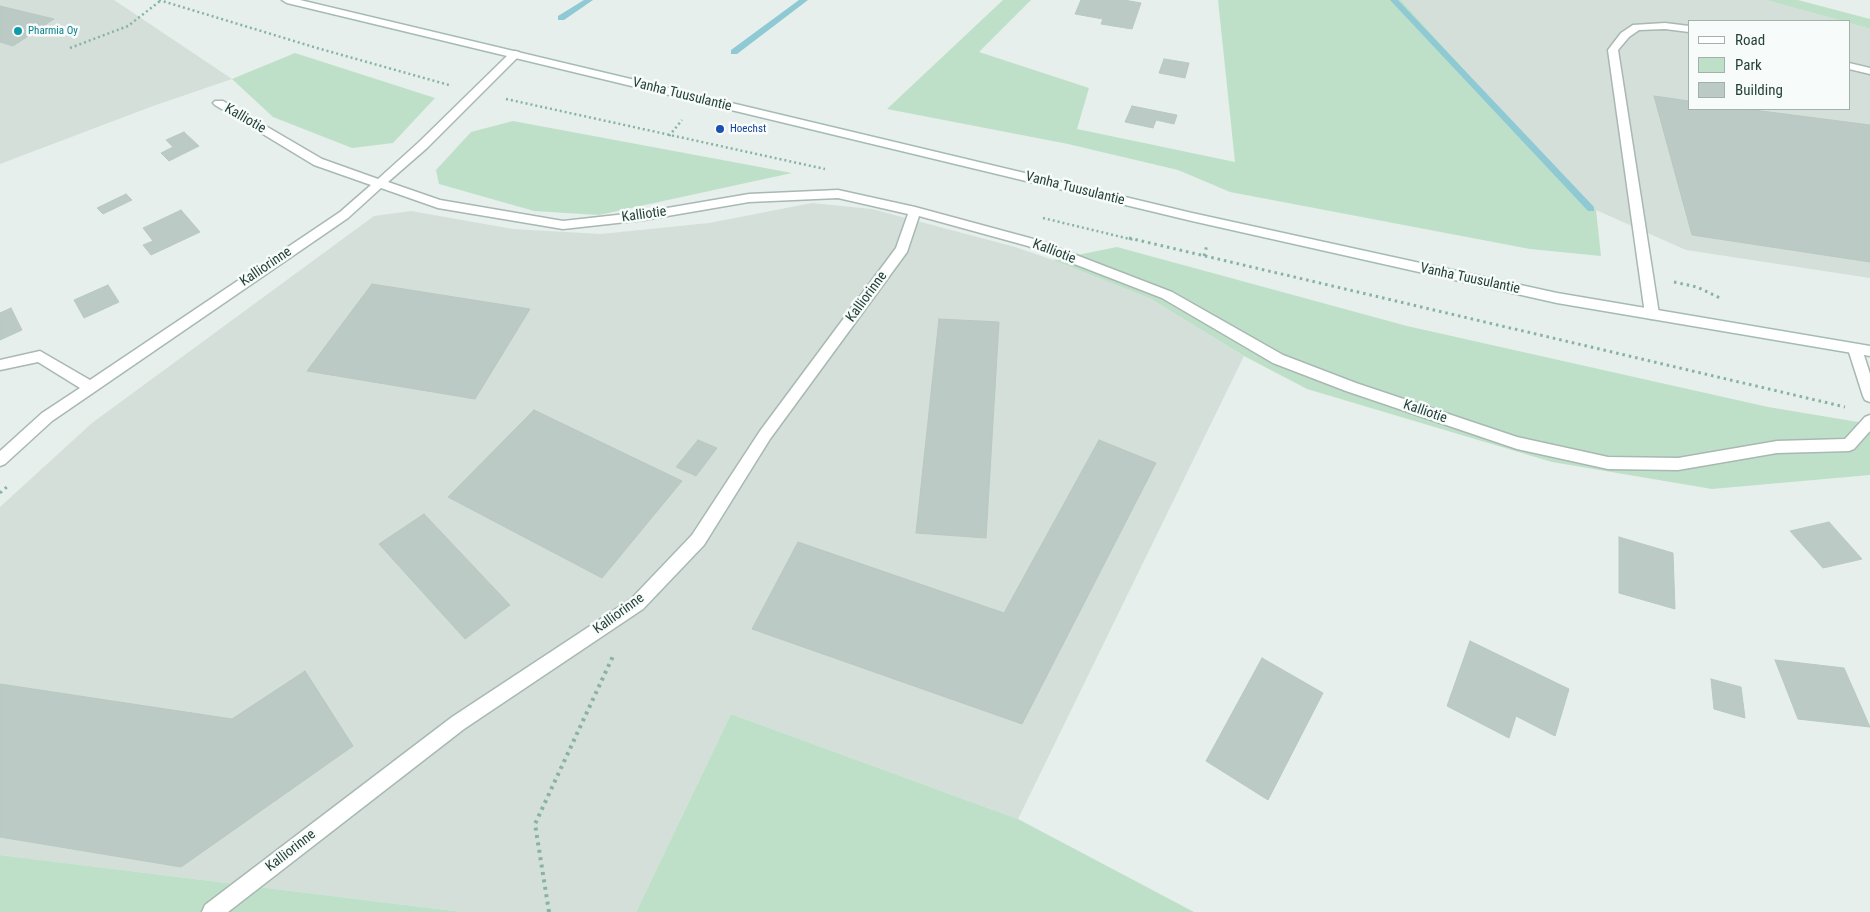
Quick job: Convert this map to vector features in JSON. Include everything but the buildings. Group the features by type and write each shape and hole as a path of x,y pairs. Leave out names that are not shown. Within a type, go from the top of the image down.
{"street":[{"name":"Vanha Tuusulantie","path":"287,0 1192,217 1557,298 1870,351"},
{"path":"1652,314 1614,50 1625,35 1637,27 1665,26 1688,29"},
{"name":"Kalliorinne","path":"0,460 47,417 344,214 423,146 515,54"},
{"path":"1850,66 1870,71"},
{"name":"Kalliotie","path":"219,103 318,162 438,204 564,225 644,216 749,198 828,194 838,194 915,211 1032,243 1158,291 1278,359 1351,387 1517,443 1608,462 1678,464 1777,447 1849,445 1870,421"},
{"name":"Kalliorinne","path":"212,912 458,723 637,604 698,540 765,435 902,249 915,211"},
{"path":"1855,348 1870,396"},
{"path":"0,365 40,356 90,388"}],"path":[{"path":"70,48 128,26 160,0"},
{"path":"669,136 682,120"},
{"path":"1647,275 1698,287 1724,300"},
{"path":"549,912 535,824 617,648"}],"shaded area":[{"path":"0,0 114,0 232,79 153,106 0,164"},
{"path":"1401,0 1766,0 1838,20 1688,20 1688,110 1850,110 1850,23 1870,29 1870,278 1686,250 1596,210 1523,134"},
{"path":"812,203 872,209 1015,247 1053,260 1151,299 1244,356 1018,819 731,714 636,912 462,912 0,855 0,507 92,423 374,216 411,211 513,229 601,234 709,223"}],"green space":[{"path":"1003,0 1031,0 979,52 1089,88 1077,129 1235,162 1218,0 1401,0 1523,134 1596,210 1601,256 1530,249 1230,192 1178,170 1068,144 887,109"},
{"path":"1766,0 1798,0 1870,19 1870,29 1850,23 1850,20 1838,20"},
{"path":"295,53 435,98 393,143 352,148 273,117 232,79"},
{"path":"513,121 792,173 599,215 534,211 439,184 436,170 471,132"},
{"path":"1117,247 1407,326 1768,407 1870,424 1870,475 1712,489 1552,462 1307,389 1244,356 1151,299 1053,260"},
{"path":"731,714 1018,819 1194,912 636,912"},
{"path":"0,855 462,912 0,912"}],"waterway":[{"path":"561,18 589,0"},
{"path":"734,52 804,0"},
{"path":"1394,0 1591,209"}],"place":[{"name":"Pharmia Oy","path":"18,31"},
{"name":"Hoechst","path":"720,129"}]}
